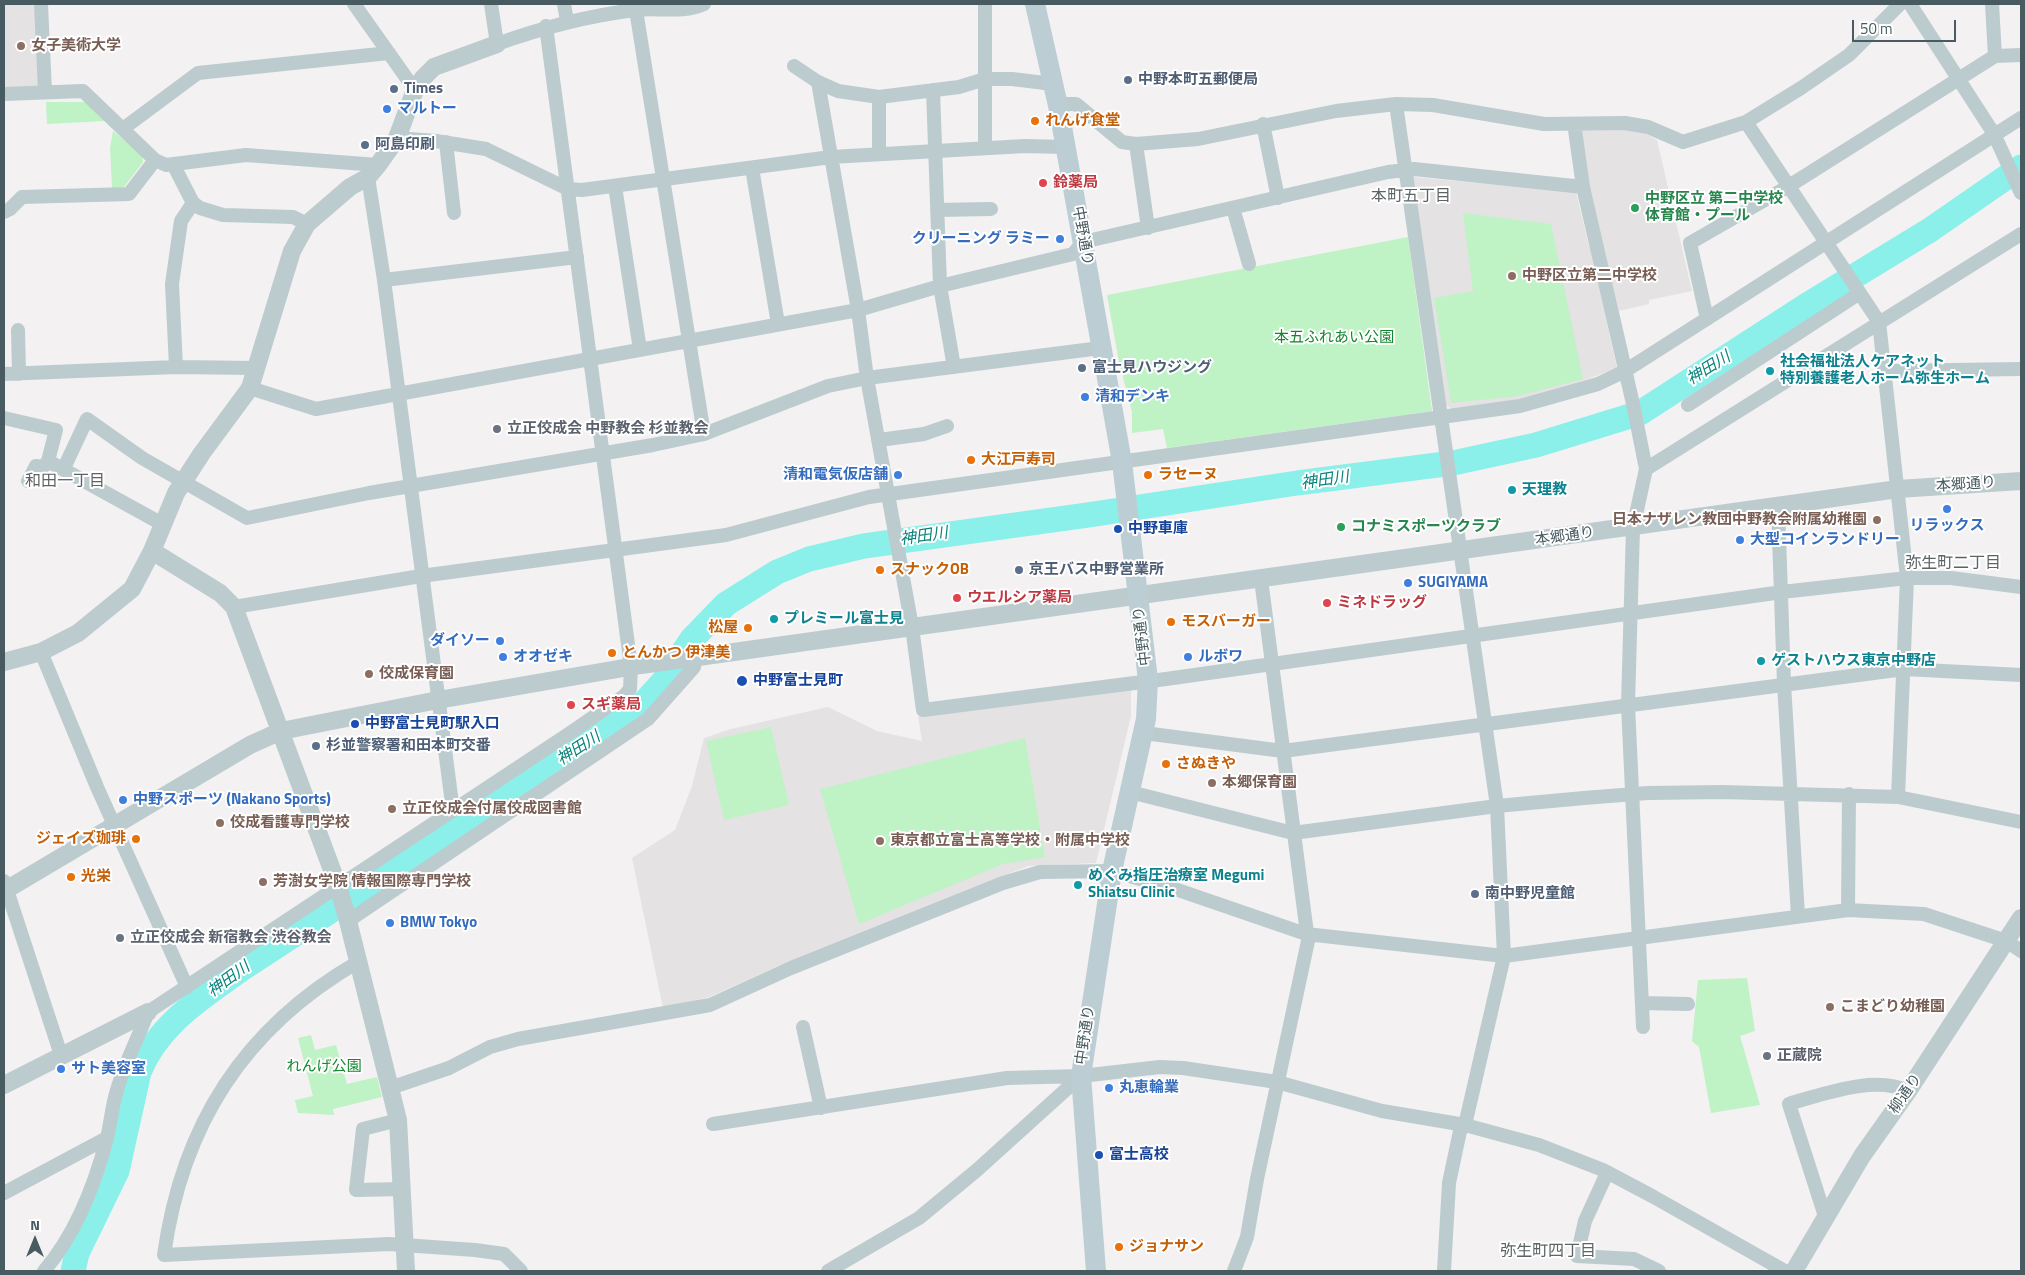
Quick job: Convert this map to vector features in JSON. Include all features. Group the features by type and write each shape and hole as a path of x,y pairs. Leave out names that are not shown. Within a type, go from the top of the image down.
{"main road":[{"name":"中野通り","path":"1035,4 1058,104 1100,348 1122,462 1148,680 1148,702 1144,733 1112,871 1081,1076 1096,1271"}],"street":[{"path":"41,4 45,92"},
{"path":"354,4 415,90"},
{"path":"491,4 497,44"},
{"path":"564,4 567,21"},
{"path":"5,660 41,652 78,633 132,589 152,551 176,493 250,388 292,251 307,224 350,187 373,171 397,138 415,90 434,67 546,26 567,21 640,7 676,11 704,4"},
{"path":"985,4 983,117 985,148"},
{"path":"1058,104 1076,104 1122,142 1136,144 1198,138 1336,111 1396,104 1433,104 1544,124 1625,123 1640,126 1683,142 1746,122 1849,55 1900,4"},
{"path":"1910,4 1994,134 2020,190"},
{"path":"1992,4 1995,56"},
{"path":"640,7 662,180 704,434"},
{"path":"4,1085 148,1012 339,889 624,696 630,689 632,667 546,26"},
{"path":"124,128 198,73 389,53"},
{"path":"1707,319 1690,243 1789,186 1995,56 2021,55"},
{"path":"794,66 818,82 849,94 879,97 959,87 985,79 1012,79 1053,84"},
{"path":"818,82 858,310 867,378 912,627 923,710 1272,664 1782,592 1907,578 1951,578 2021,587"},
{"path":"933,90 940,286 954,367"},
{"path":"4,94 83,91 124,128 155,160 166,165 246,155 373,171"},
{"path":"879,97 879,153"},
{"path":"1396,104 1496,806 1504,956 1465,1125 1460,1131 1449,1182 1444,1271"},
{"path":"234,606 421,576 726,535 870,497 1520,406 1598,384 1625,371 2021,118"},
{"path":"1746,122 1879,322 1907,578 1898,796"},
{"path":"1263,124 1278,198"},
{"path":"1577,124 1575,130 1583,187 1633,404 1646,470 1633,528 1628,705 1643,1027"},
{"path":"397,138 446,142 486,149 568,189 582,190 831,156 985,148 1065,147"},
{"path":"446,142 454,213"},
{"path":"1136,144 1148,228"},
{"path":"4,212 10,210 22,198 129,194 155,160"},
{"path":"173,164 193,203 223,215 293,217 307,224"},
{"path":"752,168 778,324"},
{"path":"250,388 316,409 858,310 940,286 1074,254 1083,242 1406,170 1414,169 1583,187"},
{"path":"373,171 398,395 453,811"},
{"path":"615,186 640,350"},
{"path":"176,367 172,284 181,221 193,203"},
{"path":"937,210 991,208"},
{"path":"1233,208 1249,264"},
{"path":"1646,470 2021,234"},
{"path":"384,280 577,257"},
{"path":"1688,405 1859,292"},
{"path":"18,330 19,374"},
{"path":"64,468 87,419 142,458 247,518 410,486 704,434 828,386 867,378 1100,348"},
{"path":"4,374 176,367 255,368"},
{"path":"1885,371 2021,369"},
{"path":"4,418 56,430 48,461 43,467 36,466 28,481"},
{"path":"879,440 924,434 947,426"},
{"path":"48,461 164,524"},
{"name":"本郷通り","path":"5,887 115,825 250,745 281,731 438,700 659,662 1633,528 1898,489 2021,481"},
{"path":"1778,506 1784,684 1798,916"},
{"path":"152,551 220,593 234,606 339,889 398,1120 406,1271"},
{"path":"1234,1271 1246,1237 1308,941 1261,579"},
{"path":"41,652 187,987"},
{"path":"347,919 648,719 694,667 694,657"},
{"path":"1144,733 1283,750 1904,669 2021,675"},
{"path":"1130,792 1293,833 1496,806 1632,794 1849,794 1898,796 2021,822"},
{"path":"1848,910 1849,794"},
{"path":"390,1088 449,1068 490,1047 518,1038 710,1006 791,968 1003,884 1040,872 1112,871 1172,888 1306,934 1504,956 1848,910 1924,914 2006,941 2021,952"},
{"path":"5,887 61,1055"},
{"name":"柳通り","path":"1794,1271 1862,1156 1908,1091 2021,918"},
{"path":"358,962 305,996 273,1027 224,1083 192,1143 176,1193 164,1255 405,1245 504,1254 521,1271"},
{"path":"1642,1003 1688,1004"},
{"path":"44,1271 55,1258 74,1225 96,1177 119,1083 148,1012"},
{"path":"804,1027 821,1108"},
{"path":"713,1124 1007,1078 1081,1076 1160,1067 1277,1082 1382,1111 1465,1125 1539,1145 1607,1173 1695,1219 1785,1271"},
{"path":"832,1270 919,1218 977,1170 1081,1076"},
{"path":"1828,1216 1824,1213 1816,1190 1790,1104 1857,1086 1900,1087 1908,1091"},
{"path":"398,1120 363,1129 356,1190 403,1189"},
{"path":"4,1193 107,1138"},
{"path":"1607,1173 1585,1221 1577,1256 1634,1260 1659,1271"}],"shaded area":[{"name":"女子美術大学","path":"4,4 36,4 40,89 4,90"},
{"name":"中野区立第二中学校","path":"1580,129 1623,129 1646,134 1657,140 1692,291 1649,300 1649,304 1619,311 1603,249 1591,251 1617,368 1588,379 1521,399 1453,410 1446,405 1411,180 1413,177 1576,192 1589,246 1597,244"},
{"name":"東京都立富士高等学校・附属中学校","path":"1131,686 1131,716 1096,863 1028,866 783,964 709,997 663,1008 632,858 675,830 692,786 704,738 731,729 828,707 877,731 922,741 918,716"}],"green space":[{"path":"46,102 88,102 105,121 47,124"},
{"path":"113,131 142,155 143,162 124,187 112,188 110,148"},
{"path":"1463,213 1551,224 1583,379 1518,396 1451,403 1434,298 1473,291"},
{"name":"本五ふれあい公園","path":"1408,237 1432,411 1167,448 1163,429 1132,433 1132,412 1119,362 1107,295"},
{"path":"771,727 789,805 724,820 706,741"},
{"path":"1025,738 1045,857 1003,864 859,924 820,789"},
{"path":"1747,978 1755,1031 1740,1036 1760,1105 1711,1113 1699,1047 1692,1041 1698,980"},
{"name":"れんげ公園","path":"311,1035 315,1050 336,1045 347,1084 377,1077 382,1097 333,1109 334,1115 298,1113 295,1100 313,1096 298,1038"}],"waterway":[{"name":"神田川","path":"73,1271 77,1253 117,1171 139,1072 158,1039 170,1025 197,1001 243,968 617,724 644,703 663,682 692,639 726,604 777,572 809,559 864,546 1088,515 1297,483 1453,463 1536,445 1640,413 1804,307 1930,230 2021,167"}],"place":[{"name":"女子美術大学","path":"21,46"},
{"name":"中野本町五郵便局","path":"1128,80"},
{"name":"Times","path":"394,89"},
{"name":"マルトー","path":"387,109"},
{"name":"れんげ食堂","path":"1035,121"},
{"name":"阿島印刷","path":"365,145"},
{"name":"鈴薬局","path":"1043,183"},
{"name":"中野区立 第二中学校 体育館・プール","path":"1635,208"},
{"name":"クリーニング ラミー","path":"1060,239"},
{"name":"中野区立第二中学校","path":"1512,276"},
{"name":"富士見ハウジング","path":"1082,368"},
{"name":"社会福祉法人ケアネット 特別養護老人ホーム弥生ホーム","path":"1770,371"},
{"name":"清和デンキ","path":"1085,397"},
{"name":"立正佼成会 中野教会 杉並教会","path":"497,429"},
{"name":"大江戸寿司","path":"971,460"},
{"name":"清和電気仮店舗","path":"898,475"},
{"name":"ラセーヌ","path":"1148,475"},
{"name":"天理教","path":"1512,490"},
{"name":"リラックス","path":"1947,509"},
{"name":"日本ナザレン教団中野教会附属幼稚園","path":"1877,520"},
{"name":"コナミスポーツクラブ","path":"1341,527"},
{"name":"中野車庫","path":"1118,529"},
{"name":"大型コインランドリー","path":"1740,540"},
{"name":"スナックOB","path":"880,570"},
{"name":"京王バス中野営業所","path":"1019,570"},
{"name":"SUGIYAMA","path":"1408,583"},
{"name":"ウエルシア薬局","path":"957,598"},
{"name":"ミネドラッグ","path":"1327,603"},
{"name":"プレミール富士見","path":"774,619"},
{"name":"モスバーガー","path":"1171,622"},
{"name":"松屋","path":"748,628"},
{"name":"ダイソー","path":"500,641"},
{"name":"とんかつ 伊津美","path":"612,653"},
{"name":"オオゼキ","path":"503,657"},
{"name":"ルボワ","path":"1188,657"},
{"name":"ゲストハウス東京中野店","path":"1761,661"},
{"name":"佼成保育園","path":"369,674"},
{"name":"中野富士見町","path":"742,681"},
{"name":"スギ薬局","path":"571,705"},
{"name":"中野富士見町駅入口","path":"355,724"},
{"name":"杉並警察署和田本町交番","path":"316,746"},
{"name":"さぬきや","path":"1166,764"},
{"name":"本郷保育園","path":"1212,783"},
{"name":"中野スポーツ (Nakano Sports)","path":"123,800"},
{"name":"立正佼成会付属佼成図書館","path":"392,809"},
{"name":"佼成看護専門学校","path":"220,823"},
{"name":"ジェイズ珈琲","path":"136,839"},
{"name":"東京都立富士高等学校・附属中学校","path":"880,841"},
{"name":"光栄","path":"71,877"},
{"name":"芳澍女学院 情報国際専門学校","path":"263,882"},
{"name":"めぐみ指圧治療室 Megumi Shiatsu Clinic","path":"1078,885"},
{"name":"南中野児童館","path":"1475,894"},
{"name":"BMW Tokyo","path":"390,923"},
{"name":"立正佼成会 新宿教会 渋谷教会","path":"120,938"},
{"name":"こまどり幼稚園","path":"1830,1007"},
{"name":"正蔵院","path":"1767,1056"},
{"name":"サト美容室","path":"61,1069"},
{"name":"丸恵輪業","path":"1109,1088"},
{"name":"富士高校","path":"1099,1155"},
{"name":"ジョナサン","path":"1119,1247"}],"district":[{"name":"本町五丁目","path":"1411,197"},
{"name":"和田一丁目","path":"65,482"},
{"name":"弥生町二丁目","path":"1953,564"},
{"name":"弥生町四丁目","path":"1548,1252"}]}
